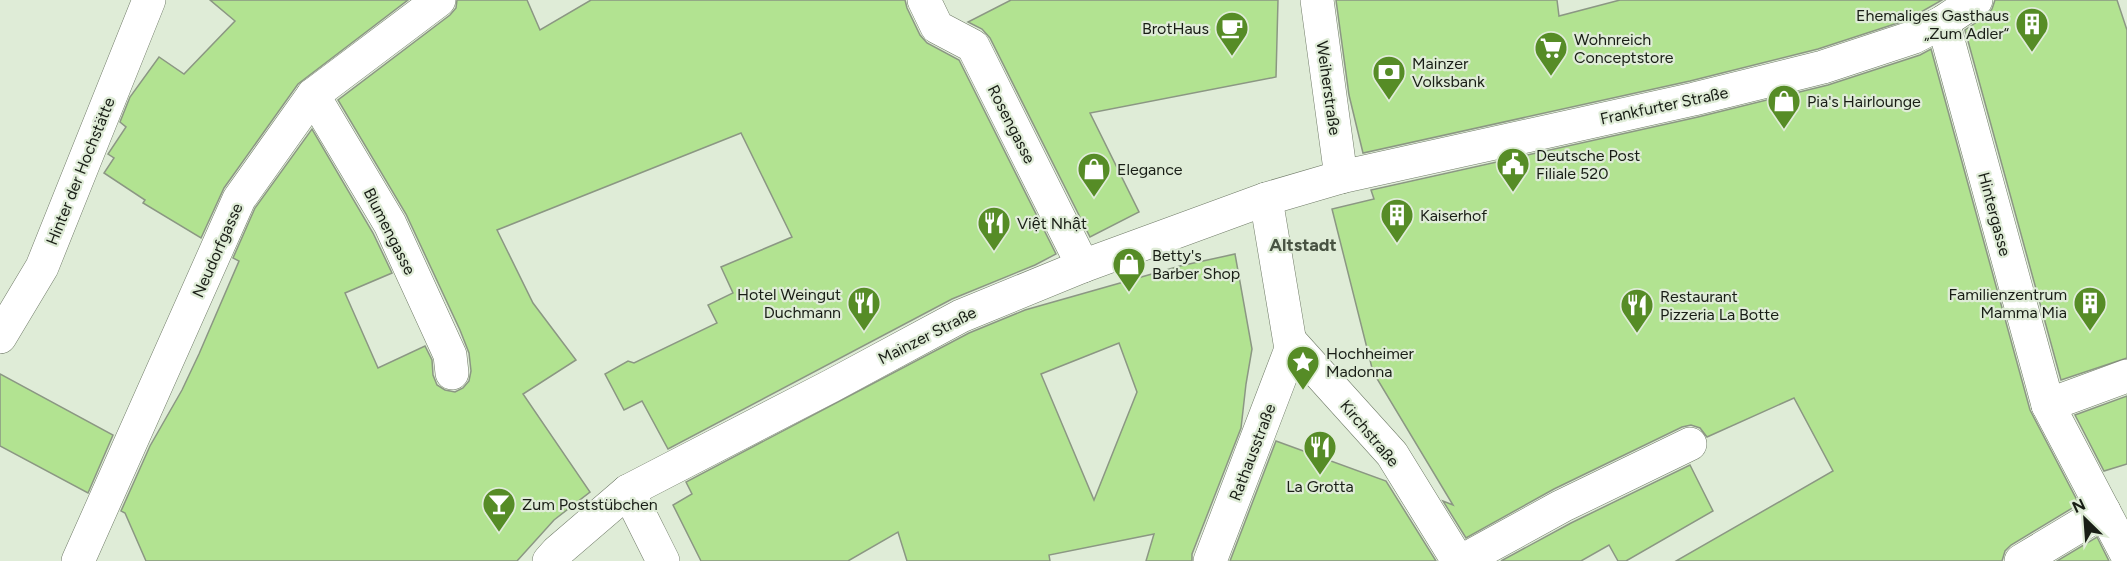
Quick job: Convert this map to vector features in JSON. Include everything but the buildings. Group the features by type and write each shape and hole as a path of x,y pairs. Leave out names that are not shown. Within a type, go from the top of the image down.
{"street":[{"name":"Hinter der Hochstätte","path":"0,337 42,267 149,0"},
{"name":"Neudorfgasse","path":"78,561 239,199 313,95 439,0"},
{"name":"Rosengasse","path":"924,0 937,27 973,46 1083,266"},
{"name":"Weiherstraße","path":"1317,0 1341,177"},
{"name":"Frankfurter Straße","path":"1341,177 1694,99 1823,67 1914,37 1943,22 1976,0"},
{"name":"Hintergasse","path":"1943,22 2048,405 2127,555"},
{"name":"Blumengasse","path":"313,95 390,224 450,355 452,373"},
{"name":"Mainzer Straße","path":"549,561 628,491 961,316 1083,266 1266,199 1341,177"},
{"path":"1266,199 1292,342"},
{"name":"Rathausstraße","path":"1210,561 1292,342"},
{"name":"Kirchstraße","path":"1292,342 1392,454 1460,561 1562,506 1690,444"},
{"path":"2048,405 2127,376"},
{"path":"628,491 663,561"},
{"path":"2020,561 2104,511"}],"place":[{"name":"Ehemaliges Gasthaus „Zum Adler“","path":"2032,53"},
{"name":"BrotHaus","path":"1232,57"},
{"name":"Wohnreich Conceptstore","path":"1551,77"},
{"name":"Mainzer Volksbank","path":"1389,101"},
{"name":"Pia's Hairlounge","path":"1784,130"},
{"name":"Deutsche Post Filiale 520","path":"1513,193"},
{"name":"Elegance","path":"1094,198"},
{"name":"Kaiserhof","path":"1397,244"},
{"name":"Việt Nhật","path":"994,252"},
{"name":"Betty's Barber Shop","path":"1129,293"},
{"name":"Hotel Weingut Duchmann","path":"864,332"},
{"name":"Familienzentrum Mamma Mia","path":"2090,332"},
{"name":"Restaurant Pizzeria La Botte","path":"1637,334"},
{"name":"Hochheimer Madonna","path":"1303,391"},
{"name":"La Grotta","path":"1320,476"},
{"name":"Zum Poststübchen","path":"499,533"}],"district":[{"name":"Altstadt","path":"1303,245"}]}
